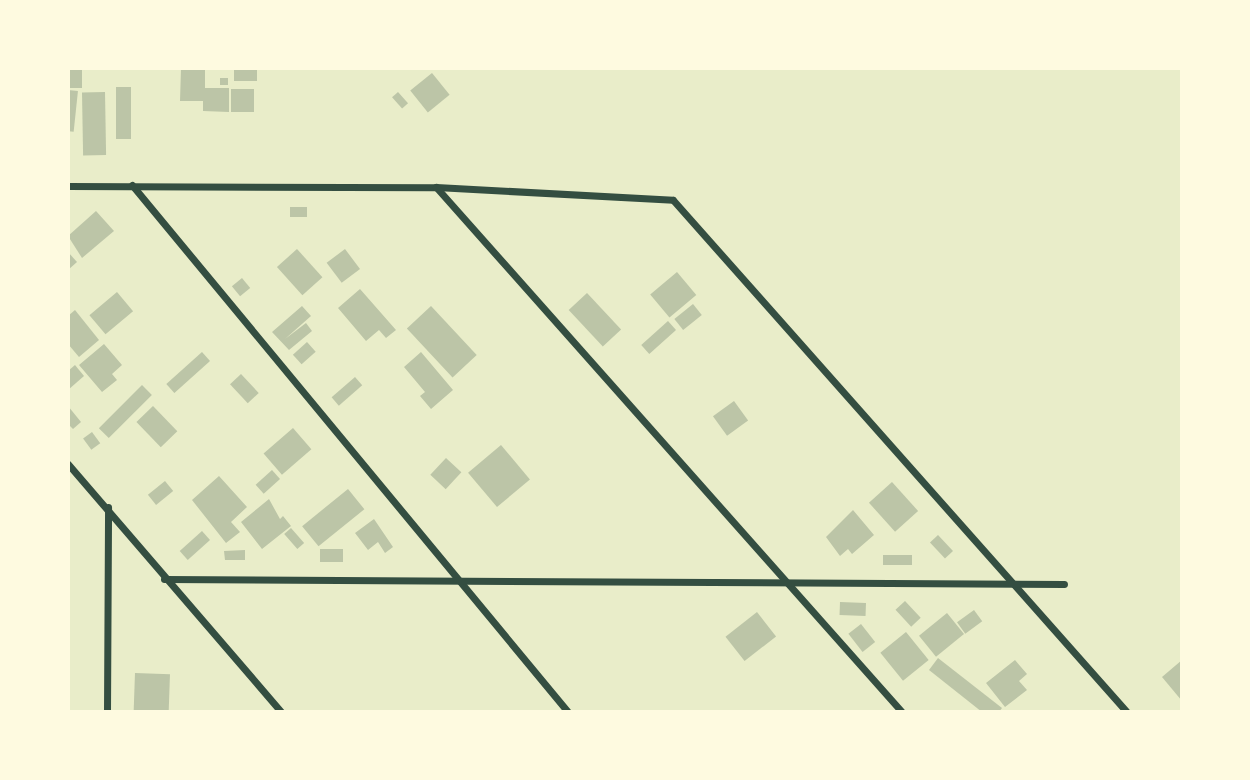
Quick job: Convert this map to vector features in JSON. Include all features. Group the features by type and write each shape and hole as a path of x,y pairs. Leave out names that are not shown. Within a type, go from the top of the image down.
{"street":[{"path":"68,186 436,187 673,200 1127,712"},
{"path":"132,186 453,578 568,712"},
{"path":"436,187 902,712"},
{"path":"68,464 108,508 164,579 281,712"},
{"path":"107,712 108,508"},
{"path":"164,579 453,578 1064,584"}],"building":[{"path":"68,68 82,68 82,88 68,88"},
{"path":"181,68 205,68 205,88 229,88 229,112 203,111 203,101 180,101"},
{"path":"234,68 257,68 257,81 234,81"},
{"path":"432,73 450,95 428,112 410,91"},
{"path":"220,78 228,78 228,85 220,85"},
{"path":"116,87 131,87 131,139 116,139"},
{"path":"231,89 254,89 254,112 231,112"},
{"path":"68,90 78,91 74,132 68,131"},
{"path":"82,92 105,92 106,155 83,155"},
{"path":"398,92 408,103 402,109 392,97"},
{"path":"290,207 307,207 307,217 290,217"},
{"path":"96,211 114,231 82,258 68,236"},
{"path":"297,249 322,277 302,295 277,267"},
{"path":"345,249 360,269 342,283 327,263"},
{"path":"68,252 77,262 68,270"},
{"path":"677,272 696,295 669,317 650,294"},
{"path":"242,278 250,288 240,296 232,286"},
{"path":"360,289 396,330 386,338 379,330 366,341 338,308"},
{"path":"117,292 133,311 105,334 89,315"},
{"path":"587,293 621,330 603,347 569,310"},
{"path":"693,304 702,315 683,330 674,319"},
{"path":"302,306 311,316 285,339 306,323 312,331 289,350 272,332"},
{"path":"431,306 477,355 453,378 407,329"},
{"path":"75,310 99,340 79,357 68,344 68,316"},
{"path":"668,321 676,330 649,354 641,345"},
{"path":"307,342 316,352 302,364 293,355"},
{"path":"104,344 122,365 112,374 117,380 102,392 79,365"},
{"path":"202,352 210,361 174,393 166,384"},
{"path":"421,352 453,390 431,409 420,396 425,392 404,367"},
{"path":"75,365 84,376 68,390 68,371"},
{"path":"241,374 259,393 248,403 230,384"},
{"path":"355,377 362,385 339,406 332,397"},
{"path":"142,385 152,395 109,438 99,428"},
{"path":"734,401 748,420 727,436 713,416"},
{"path":"68,406 81,422 73,429 68,424"},
{"path":"153,406 177,431 161,447 136,422"},
{"path":"293,428 311,449 282,475 264,454"},
{"path":"92,432 100,443 91,450 83,438"},
{"path":"501,445 530,479 497,507 468,473"},
{"path":"446,458 461,472 446,489 430,475"},
{"path":"272,470 280,479 264,494 256,485"},
{"path":"219,476 247,507 231,522 240,532 226,543 192,500"},
{"path":"165,481 173,491 156,505 148,495"},
{"path":"892,482 918,511 895,532 869,503"},
{"path":"348,489 364,509 319,546 302,526"},
{"path":"269,499 280,519 283,516 291,526 262,549 241,522"},
{"path":"853,510 874,535 852,554 848,549 840,556 826,537"},
{"path":"374,519 393,547 385,553 378,542 368,550 355,533"},
{"path":"291,528 304,543 297,549 284,534"},
{"path":"202,531 210,540 188,560 180,551"},
{"path":"938,535 953,551 945,559 930,543"},
{"path":"320,549 343,549 343,562 320,562"},
{"path":"245,550 245,560 225,560 224,551"},
{"path":"883,555 912,555 912,565 883,565"},
{"path":"905,601 921,618 911,627 895,610"},
{"path":"840,602 866,603 866,616 840,615"},
{"path":"974,610 982,621 965,634 957,622"},
{"path":"757,612 776,636 745,661 725,637"},
{"path":"947,613 964,634 936,657 919,636"},
{"path":"861,624 875,642 863,652 848,634"},
{"path":"906,632 929,660 903,681 880,653"},
{"path":"938,658 1002,708 999,712 982,712 929,670"},
{"path":"1015,660 1027,674 1019,681 1027,690 1005,707 986,683"},
{"path":"1182,660 1182,701 1162,677"},
{"path":"135,673 170,674 169,712 134,712"}]}
